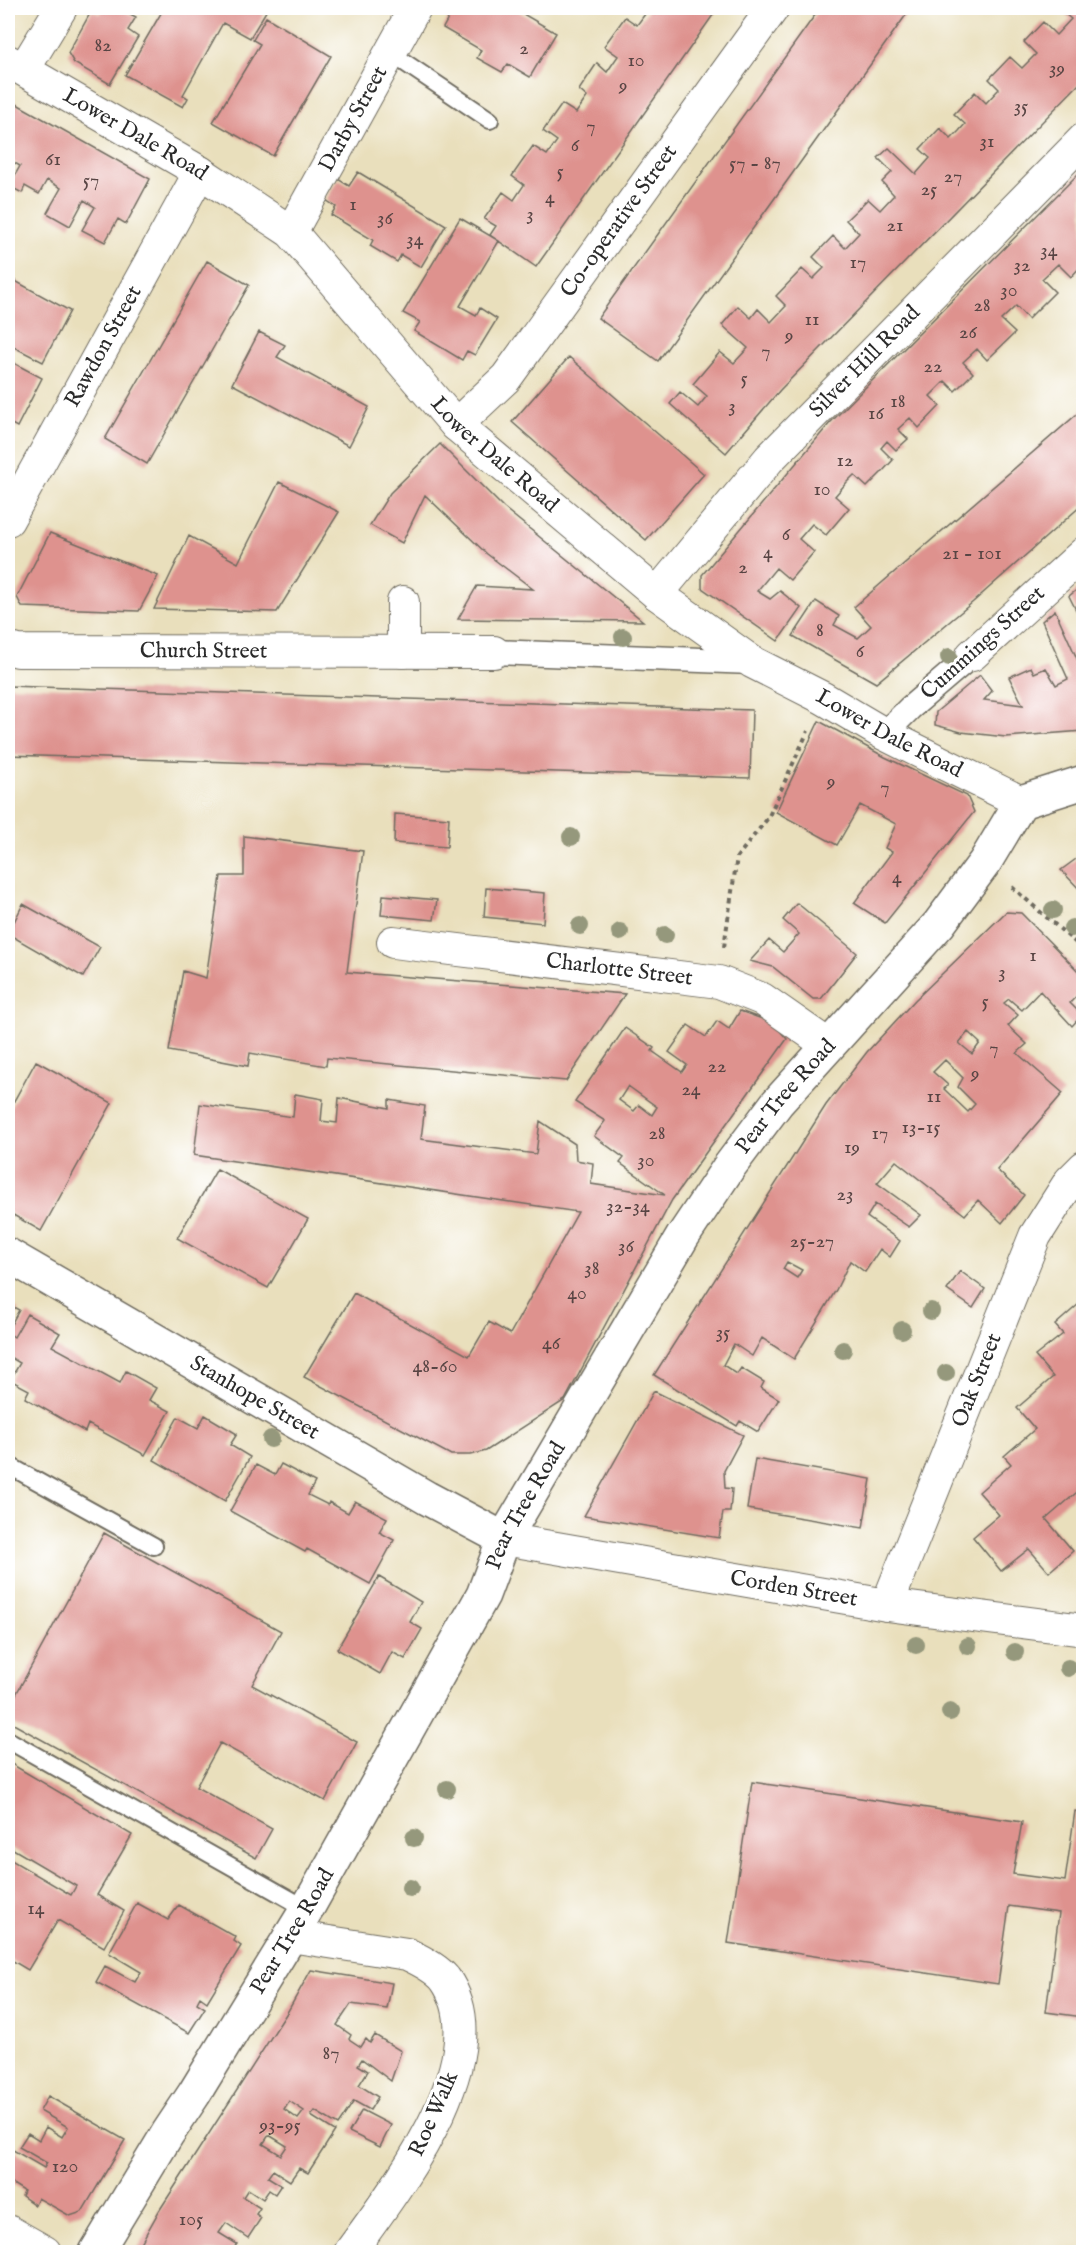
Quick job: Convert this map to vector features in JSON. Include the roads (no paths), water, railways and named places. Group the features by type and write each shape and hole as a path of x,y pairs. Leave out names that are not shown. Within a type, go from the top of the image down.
{"street":[{"path":"16,65 61,8"},
{"name":"Darby Street","path":"291,232 415,8"},
{"name":"Co-operative Street","path":"456,425 506,378 773,8"},
{"name":"Lower Dale Road","path":"16,65 200,172 291,232 456,425 657,594 752,662 823,698 884,734 1021,802"},
{"name":"Silver Hill Road","path":"657,594 769,459 1083,139"},
{"name":"Rawdon Street","path":"8,520 200,172"},
{"name":"Cummings Street","path":"884,734 1083,553"},
{"path":"403,602 403,652"},
{"name":"Church Street","path":"8,648 18,651 494,652 752,662"},
{"path":"1021,802 1083,782"},
{"name":"Pear Tree Road","path":"96,2253 299,1922 483,1595 504,1539 683,1236 729,1167 777,1103 939,924 985,862 1021,802"},
{"name":"Charlotte Street","path":"393,942 719,982 762,999 828,1045"},
{"name":"Oak Street","path":"887,1605 1035,1236 1070,1181 1083,1167"},
{"name":"Stanhope Street","path":"8,1255 427,1498 504,1539"},
{"name":"Corden Street","path":"504,1539 887,1605 1083,1630"},
{"name":"Roe Walk","path":"299,1922 407,1954 420,1960 443,1978 452,1993 458,2012 458,2057 452,2082 434,2125 406,2173 350,2253"},
{"path":"8,2231 45,2253"}],"lane":[{"path":"389,52 490,120"},
{"path":"8,1465 154,1546"},
{"path":"8,1740 299,1922"}]}
